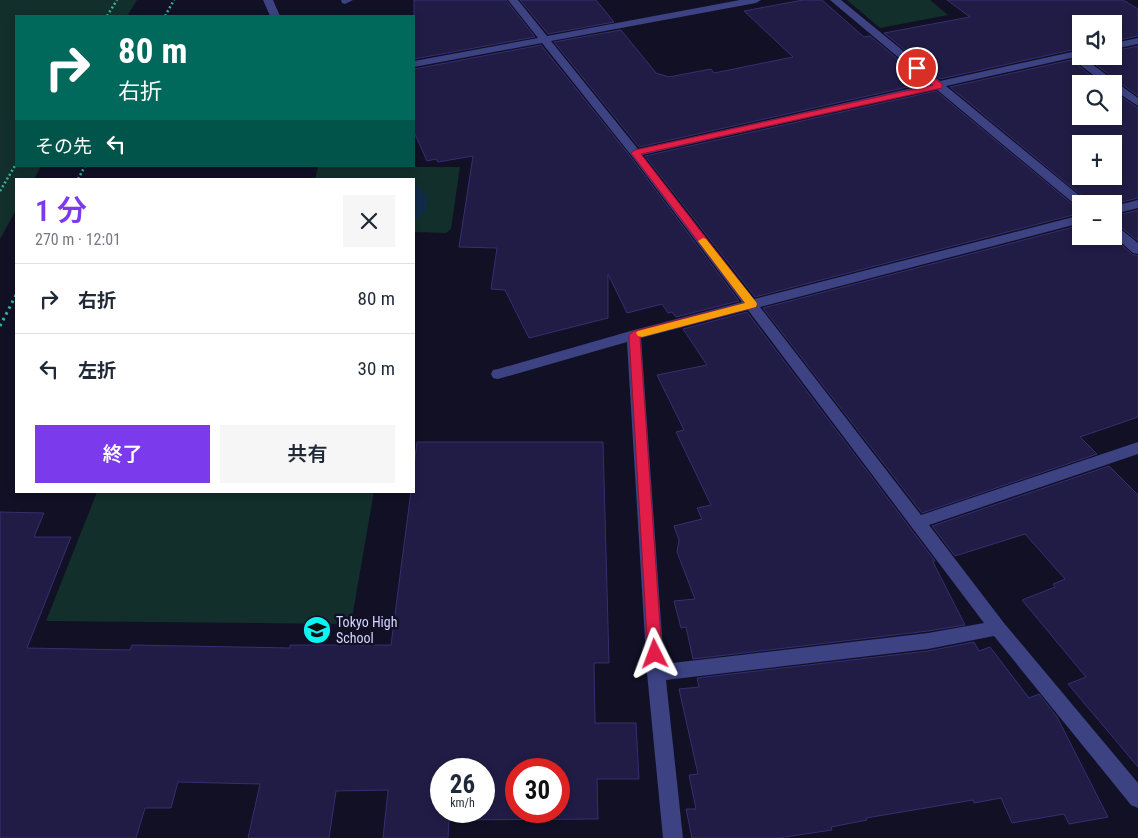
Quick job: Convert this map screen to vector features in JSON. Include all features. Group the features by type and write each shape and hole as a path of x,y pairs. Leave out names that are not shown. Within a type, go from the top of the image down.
{"street":[{"path":"268,0 276,15"},
{"path":"513,0 752,304 998,628 1138,798"},
{"path":"415,64 756,0"},
{"path":"835,0 1072,196"},
{"path":"1122,44 1138,41"},
{"path":"635,153 1072,55"},
{"path":"1090,65 1102,75"},
{"path":"1122,91 1138,103"},
{"path":"1122,208 1138,204"},
{"path":"498,374 634,335 1072,221"},
{"path":"1122,237 1138,250"},
{"path":"634,335 656,673 672,838"},
{"path":"917,523 1138,448"},
{"path":"656,673 928,641 998,628"}],"path":[{"path":"108,15 117,0"},
{"path":"166,15 174,0"},
{"path":"0,191 15,166"},
{"path":"0,326 15,297"}],"green space":[{"path":"0,0 137,0 128,15 15,15 15,167 40,167 35,178 15,178 15,212 0,239"},
{"path":"847,0 930,0 948,15 880,28"},
{"path":"318,167 460,167 451,229 446,233 415,232 415,178 315,178"},
{"path":"97,493 374,493 351,624 46,621"}],"water":[{"path":"415,185 424,192 427,202 424,213 415,220"}],"building":[{"path":"414,0 506,0 535,37 415,59"},
{"path":"520,0 596,0 614,22 548,34"},
{"path":"803,0 822,0 864,37 870,36 926,83 639,147 554,42 621,30 656,73 669,77 711,69 714,73 793,57 744,11"},
{"path":"947,0 1123,0 1138,9 1138,36 1122,39 1122,15 1072,15 1072,50 940,79 884,33 970,17"},
{"path":"541,45 630,156 739,301 676,317 672,312 668,313 662,304 627,313 608,274 608,318 529,338 505,290 491,289 497,248 459,247 473,156 438,162 436,159 427,161 415,134 415,69"},
{"path":"1138,46 1138,96 1122,84 1122,75 1110,75 1096,65 1122,65 1122,49"},
{"path":"1071,60 1072,65 1077,65 1090,75 1072,75 1072,125 1122,125 1122,97 1138,108 1138,198 1122,202 1122,195 1081,195 950,87"},
{"path":"936,91 1072,204 1072,215 755,297 645,156"},
{"path":"1138,210 1138,241 1122,228 1122,214"},
{"path":"1072,227 1072,245 1122,245 1132,254 1138,256 1138,417 1080,437 1097,454 922,513 763,308"},
{"path":"747,312 935,561 933,562 965,625 693,659 686,627 681,628 674,601 695,599 677,552 679,540 674,526 702,519 697,508 711,505 676,432 684,430 657,375 707,365 683,329"},
{"name":"Tokyo High School","path":"417,442 603,442 609,663 594,663 595,723 636,723 639,779 597,779 598,819 570,819 570,758 505,758 505,820 495,820 495,758 430,758 430,823 449,823 448,838 383,838 388,790 336,791 329,838 248,838 260,784 178,782 171,808 145,808 136,838 0,838 0,512 44,513 34,537 71,537 27,648 130,650 132,645 290,648 290,645 391,645 411,493 415,493"},
{"path":"1109,466 1138,495 1138,767 1068,684 1086,677 1022,600 1055,587 1053,584 1065,579 1025,534 955,556 932,526"},
{"path":"974,642 979,651 990,647 1029,698 1039,694 1057,717 1108,817 1069,824 1064,814 1012,823 1001,798 974,803 973,800 866,818 867,820 831,827 832,830 778,838 692,838 686,809 696,809 689,775 698,774 679,689 699,687 697,678 928,651"}],"slow traffic":[{"path":"642,333 752,304 703,241"}],"place":[{"name":"Tokyo High School","path":"317,630"}],"route":[{"path":"655,654 637,353 634,335 752,304 635,153 939,86 917,68"}]}
